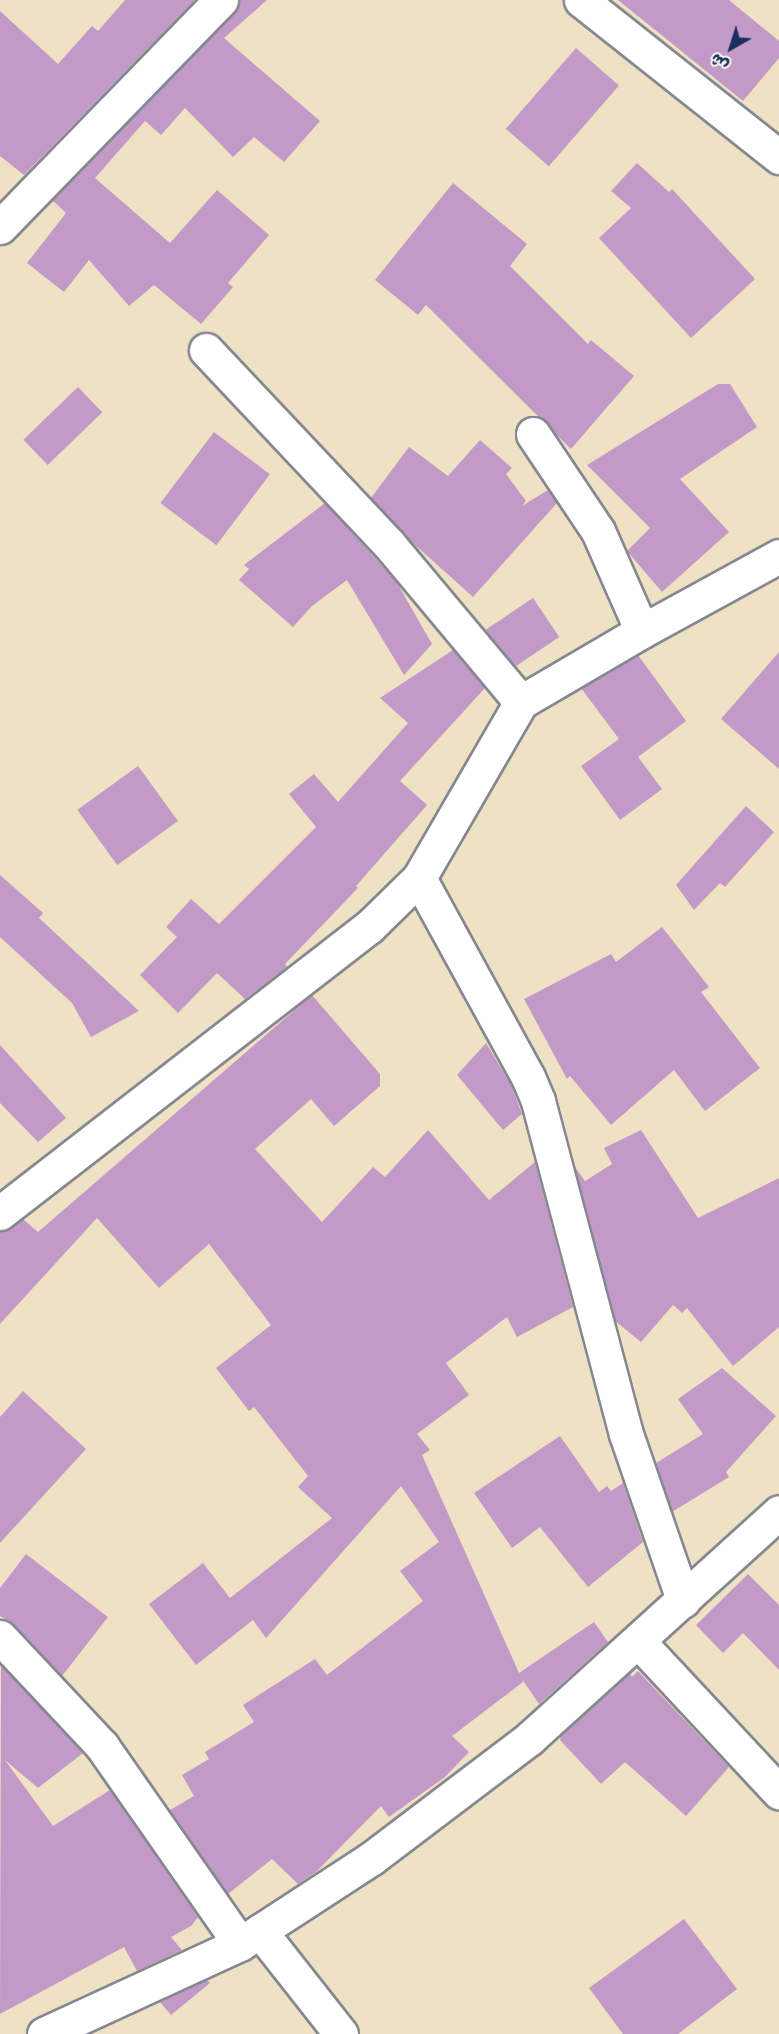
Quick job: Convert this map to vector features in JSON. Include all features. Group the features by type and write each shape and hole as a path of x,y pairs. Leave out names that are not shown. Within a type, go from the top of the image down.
{"street":[{"path":"0,227 221,0"},
{"path":"581,0 779,157"},
{"path":"206,350 388,543 521,702"},
{"path":"534,434 598,531 642,631"},
{"path":"0,1213 369,927 419,878 521,702 642,631 779,556"},
{"path":"419,878 528,1077 538,1101 626,1434 683,1599"},
{"path":"44,2034 250,1937 372,1858 530,1738 779,1512"},
{"path":"0,1637 102,1746 250,1937 341,2034"},
{"path":"638,1641 779,1792"}],"building":[{"path":"125,0 195,0 24,175 0,156 0,11 58,64 92,26 98,31"},
{"path":"239,0 267,0 224,38 320,121 284,162 254,137 233,157 185,108 161,135 145,121 95,178 170,243 217,190 269,235 228,283 233,287 201,324 154,285 129,306 89,260 64,292 27,263 66,213 52,200 234,13"},
{"path":"618,0 729,0 779,41 779,58 743,101"},
{"path":"576,48 619,85 549,166 506,129"},
{"path":"637,163 669,192 672,189 755,279 691,338 599,238 631,208 611,191"},
{"path":"453,183 527,244 510,266 588,344 591,340 634,376 571,449 426,305 418,315 375,280"},
{"path":"718,384 730,384 757,427 680,479 729,532 662,592 627,551 650,528 587,465"},
{"path":"78,387 102,412 48,465 23,440"},
{"path":"214,432 270,474 216,545 160,503"},
{"path":"480,440 512,468 506,474 526,501 522,506 548,490 557,503 473,597 414,544 371,498 409,447 448,476"},
{"path":"325,503 396,581 432,644 404,675 347,580 312,606 293,627 239,580 249,569 244,565"},
{"path":"533,598 559,637 512,669 486,630"},
{"path":"453,650 485,688 400,781 427,805 356,886 358,888 285,964 287,967 245,999 217,973 178,1013 140,975 177,937 166,927 191,899 219,924 316,827 289,794 314,774 338,802 408,723 380,698"},
{"path":"779,652 779,769 721,719"},
{"path":"638,655 686,721 638,757 662,789 620,820 581,766 619,739 581,688"},
{"path":"138,766 178,821 117,865 77,810"},
{"path":"746,806 774,832 725,887 720,883 694,910 676,885"},
{"path":"0,875 43,913 39,918 139,1011 91,1037 72,1003 0,937"},
{"path":"662,927 709,987 701,992 760,1068 705,1111 674,1070 611,1125 570,1076 567,1079 524,999 611,954 616,962"},
{"path":"312,995 380,1074 380,1086 334,1126 311,1099 255,1149 322,1222 373,1167 385,1177 428,1130 489,1200 535,1162 573,1307 517,1337 507,1317 446,1363 469,1395 417,1434 430,1450 422,1455 519,1673 594,1622 608,1642 539,1704 522,1679 523,1682 452,1736 469,1752 445,1777 389,1817 381,1806 317,1871 298,1884 272,1859 228,1894 170,1810 194,1796 182,1775 209,1759 205,1752 254,1722 243,1705 315,1659 327,1675 423,1601 400,1571 439,1542 401,1486 266,1638 253,1620 196,1665 149,1604 203,1563 230,1598 332,1518 298,1487 308,1476 254,1407 249,1411 216,1368 271,1325 209,1244 159,1288 97,1218 0,1324 0,1231 23,1219 38,1232"},
{"path":"486,1043 511,1085 522,1114 503,1130 457,1075"},
{"path":"0,1045 66,1118 38,1142 0,1103"},
{"path":"641,1130 698,1218 779,1178 779,1327 733,1366 687,1308 682,1313 673,1305 641,1342 615,1321 575,1167 585,1181 612,1164 604,1148"},
{"path":"722,1368 776,1416 726,1472 729,1477 672,1512 656,1463 703,1434 678,1399"},
{"path":"23,1391 86,1449 0,1543 0,1417"},
{"path":"560,1436 599,1492 607,1486 611,1491 623,1483 643,1542 588,1587 540,1527 512,1548 474,1493"},
{"path":"26,1554 108,1617 62,1676 14,1624 0,1616 0,1588"},
{"path":"748,1574 779,1605 779,1670 743,1633 723,1653 696,1625"},
{"path":"1,1665 83,1753 38,1788 5,1760 53,1826 110,1790 198,1917 191,1926 171,1937 182,1950 137,1971 124,1947 0,2014"},
{"path":"638,1671 729,1767 686,1816 625,1762 601,1784 560,1740 561,1735 630,1673 632,1677"},
{"path":"684,1919 737,1989 678,2034 623,2034 589,1988"},
{"path":"207,1980 210,1983 171,2015 160,2002"}]}
